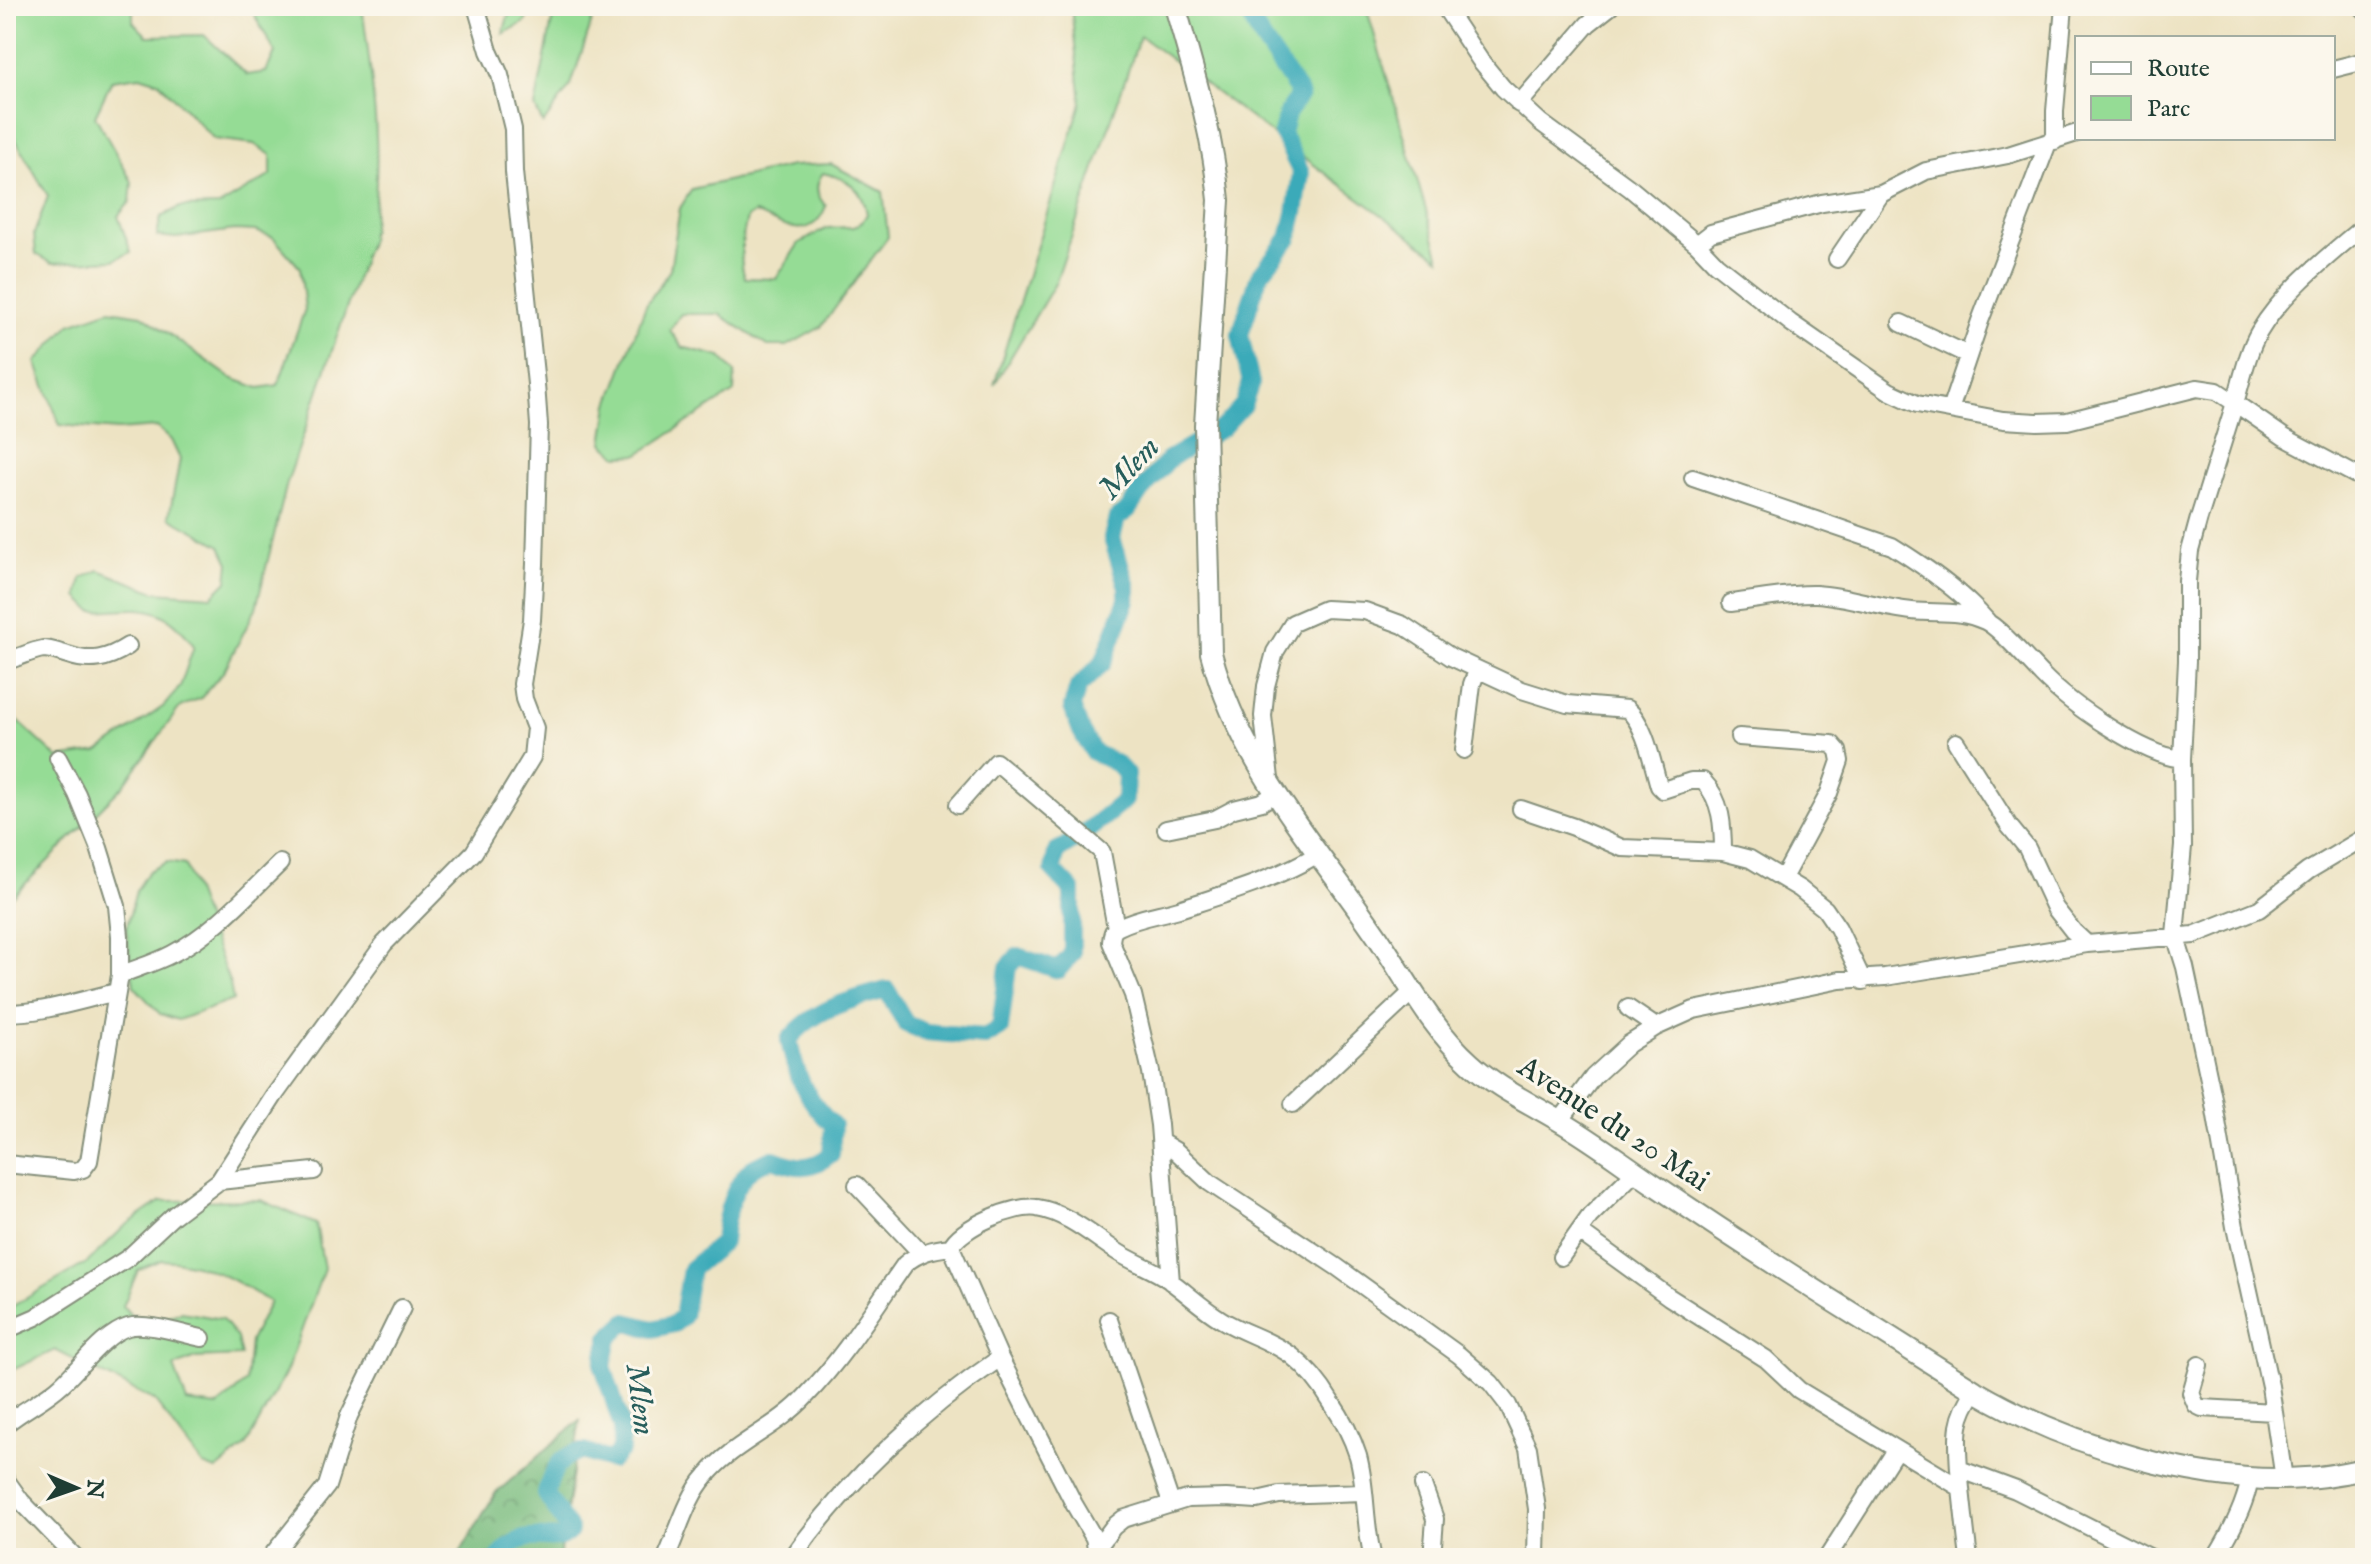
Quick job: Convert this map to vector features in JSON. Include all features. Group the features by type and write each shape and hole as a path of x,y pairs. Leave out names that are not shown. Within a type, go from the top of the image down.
{"main road":[{"name":"Avenue du 20 Mai","path":"1175,6 1197,82 1216,170 1219,200 1205,433 1211,653 1235,724 1273,791 1438,1029 1473,1066 1511,1094 1560,1121 1975,1391 2067,1435 2116,1452 2169,1465 2250,1477 2284,1479 2365,1469"}],"street":[{"path":"6,1330 36,1317 128,1258 174,1215 219,1181 274,1096 384,944 474,852 532,757 535,728 522,684 532,620 535,564 539,438 536,384 511,117 476,6"},
{"path":"1444,6 1480,60 1519,104 1582,155 1631,189 1697,244 1716,264 1791,323 1875,383 1917,404 2003,420 2067,421 2197,388 2217,391 2284,437 2365,480"},
{"path":"1519,104 1588,24 1611,6"},
{"path":"1950,410 1968,355 2052,142 2064,6"},
{"path":"2335,68 2365,61"},
{"path":"1697,244 1711,233 1822,203 1881,194 1926,171 2008,155 2075,134"},
{"path":"1837,259 1881,194"},
{"path":"2284,1479 2254,1304 2235,1227 2213,1098 2185,967 2175,935 2183,846 2187,581 2190,551 2259,332 2284,300 2365,225"},
{"path":"1901,323 1968,355"},
{"path":"1693,478 1892,546 1917,561 1971,603 2046,679 2071,699 2135,742 2158,754 2182,759"},
{"path":"1731,603 1815,594 1863,600 1917,612 1953,612 1987,621"},
{"path":"1166,829 1215,819 1234,809 1262,802 1273,791 1263,716 1266,686 1275,652 1293,623 1325,609 1365,611 1403,625 1451,657 1522,690 1567,704 1627,709 1633,714 1642,734 1663,790 1691,781 1703,781 1711,789 1719,806 1723,852"},
{"path":"6,661 41,649 75,658 109,659 128,646"},
{"path":"1464,750 1472,684 1477,671"},
{"path":"1739,737 1832,744 1838,751 1840,761 1829,793 1783,878"},
{"path":"1956,742 2009,826 2027,848 2055,908 2087,944"},
{"path":"6,1164 74,1171 83,1169 89,1161 118,984 117,906 99,848 58,758"},
{"path":"958,805 996,762 1102,852 1116,928"},
{"path":"1521,809 1622,848 1723,852 1750,859 1783,878 1825,909 1838,928 1863,981"},
{"path":"1560,1121 1593,1077 1629,1044 1656,1027 1694,1010 1840,980 1863,981 2087,944 2194,935 2259,909 2308,871 2365,837"},
{"path":"1171,1282 1161,1142 1145,1042 1133,995 1111,942 1112,933 1116,928 1271,879 1318,854"},
{"path":"6,1013 45,1010 118,984 195,940 231,911 280,863"},
{"path":"1293,1104 1413,991"},
{"path":"1628,1008 1656,1027"},
{"path":"1161,1142 1176,1151 1210,1183 1337,1267 1459,1355 1491,1383 1508,1405 1528,1448 1537,1509 1536,1558"},
{"path":"219,1181 314,1171"},
{"path":"1561,1257 1581,1233 1590,1216 1635,1172"},
{"path":"857,1185 921,1253"},
{"path":"666,1558 693,1492 707,1474 807,1396 905,1264 921,1253 951,1247 955,1240 988,1220 1022,1208 1037,1208 1062,1216 1118,1253 1171,1282 1220,1319 1280,1347 1295,1358 1331,1401 1349,1435 1357,1456 1373,1558"},
{"path":"1581,1233 1669,1297 1766,1359 1799,1390 1959,1487"},
{"path":"951,1247 1000,1358 1094,1538 1094,1553"},
{"path":"270,1558 327,1486 349,1416 402,1308"},
{"path":"1109,1320 1171,1503"},
{"path":"6,1424 63,1384 97,1350 127,1327 139,1326 202,1338"},
{"path":"792,1558 839,1496 915,1423 1000,1358"},
{"path":"2199,1365 2191,1393 2196,1405 2202,1408 2274,1412"},
{"path":"1969,1558 1957,1451 1958,1426 1964,1406 1975,1391"},
{"path":"1827,1558 1896,1450"},
{"path":"1959,1469 2016,1490 2151,1558"},
{"path":"2215,1558 2248,1491 2250,1477"},
{"path":"6,1480 42,1524 76,1558"},
{"path":"1423,1485 1435,1519 1432,1558"},
{"path":"1094,1553 1113,1527 1123,1519 1171,1503 1208,1497 1257,1500 1279,1495 1362,1492"}],"green space":[{"path":"6,6 133,6 133,22 147,36 204,35 247,75 266,72 275,52 250,7 245,6 362,6 377,152 370,239 287,483 256,608 224,671 201,698 180,707 123,786 6,903 6,710 58,758 98,752 164,706 180,687 194,646 172,621 150,610 92,611 78,597 82,578 99,570 155,592 212,596 227,581 229,563 221,546 169,517 180,459 171,440 157,427 117,430 60,425 36,362 70,324 110,310 142,315 231,378 259,388 278,385 305,309 300,268 273,237 255,231 235,230 176,238 157,236 161,217 180,207 219,206 271,175 271,155 254,144 214,139 159,82 140,76 112,80 95,116 132,182 130,202 118,216 131,252 114,260 52,263 36,254 34,234 48,196 6,123"},
{"path":"511,6 532,6 525,22 503,34"},
{"path":"555,6 597,6 571,85 543,124 535,107"},
{"path":"1071,6 1366,6 1440,258 1140,36 1056,282 994,385 1081,103"},
{"path":"831,164 883,192 888,237 821,327 787,346 768,346 719,314 681,314 670,330 682,347 721,357 735,373 734,392 637,455 618,456 603,443 609,404 646,305 670,270 680,208 692,189 791,166","holes":["823,173 846,181 862,197 867,214 862,222 853,227 827,228 799,243 776,279 745,278 741,256 747,218 755,213 785,226 804,228 813,225 826,206 818,194 818,182"]},
{"path":"167,862 185,865 230,984 233,1000 178,1020 160,1014 134,986 126,929 136,891 149,871"},
{"path":"261,1200 316,1224 324,1269 287,1370 246,1446 216,1470 203,1465 154,1400 55,1350 6,1373 6,1310 88,1262 125,1226 161,1201","holes":["161,1260 218,1273 270,1302 250,1341 246,1382 218,1406 187,1402 174,1367 195,1358 241,1356 237,1338 222,1319 182,1312 139,1325 123,1306 138,1270"]},
{"path":"580,1420 559,1558 457,1558 495,1494"}],"waterway":[{"name":"Mlem","path":"499,1558 519,1541 555,1538 570,1531 546,1494 561,1461 581,1452 612,1460 621,1450 622,1427 603,1366 609,1338 626,1322 653,1329 674,1324 683,1316 691,1269 723,1242 727,1213 734,1195 752,1168 773,1159 796,1166 810,1165 831,1154 833,1125 809,1097 792,1052 789,1040 798,1030 833,1007 887,990 906,1024 926,1032 985,1037 1000,1028 1008,967 1018,956 1058,970 1072,954 1072,890 1053,870 1056,852 1125,800 1126,774 1117,764 1093,752 1072,707 1078,687 1103,663 1127,600 1127,587 1112,538 1117,518 1128,510 1169,459 1222,428 1243,405 1251,383 1240,335 1259,276 1289,238 1295,213 1301,173 1282,133 1287,114 1300,94 1258,32 1246,6"}]}
